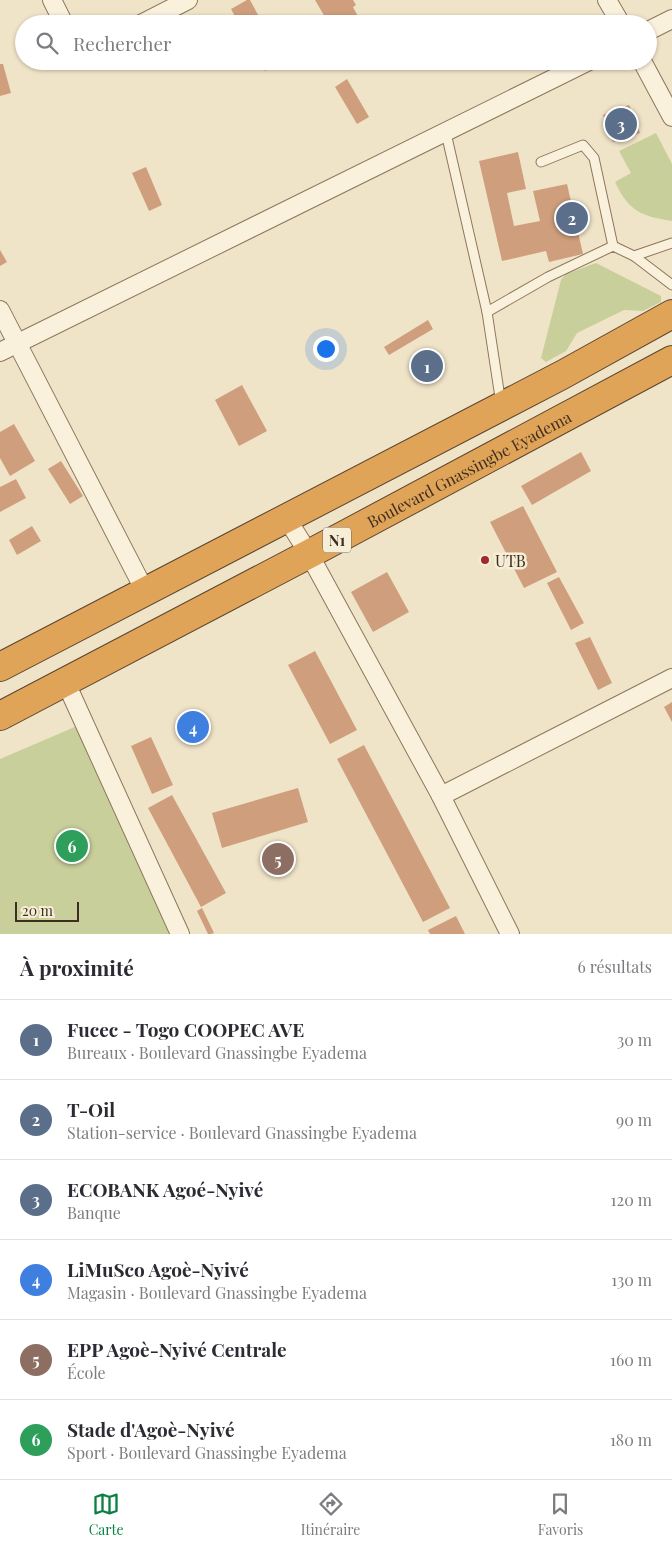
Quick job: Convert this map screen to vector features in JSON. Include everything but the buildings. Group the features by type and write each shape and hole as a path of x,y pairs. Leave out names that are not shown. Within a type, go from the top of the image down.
{"highway":[{"name":"N1","path":"0,667 287,519 672,314"},
{"name":"Boulevard Gnassingbe Eyadema","path":"0,716 66,683 672,360"}],"street":[{"path":"52,0 60,15"},
{"path":"159,15 188,0"},
{"path":"608,0 616,15"},
{"path":"657,26 672,19"},
{"path":"0,352 571,70"},
{"path":"647,70 672,117"},
{"path":"0,310 146,593"},
{"path":"287,519 309,554 441,796 510,934"},
{"path":"441,796 672,678"},
{"path":"66,683 180,934"}],"lane":[{"path":"446,133 487,312 502,406"},
{"path":"541,162 583,146 589,150 594,158 613,246"},
{"path":"634,256 672,243"},
{"path":"487,312 548,277 613,246"},
{"path":"613,246 634,256 672,285"}],"green space":[{"path":"656,133 672,164 672,221 652,217 631,206 625,200 615,182 631,173 619,151"},
{"path":"596,263 661,296 661,302 643,311 624,310 577,333 566,351 546,362 541,358 561,280 566,274"},
{"path":"84,723 187,934 0,934 0,759"}],"place":[{"name":"ECOBANK Agoé-Nyivé","path":"621,124"},
{"name":"T-Oil","path":"572,218"},
{"name":"Fucec - Togo COOPEC AVE","path":"427,366"},
{"name":"UTB","path":"485,560"},
{"name":"LiMuSco Agoè-Nyivé","path":"193,727"},
{"name":"Stade d'Agoè-Nyivé","path":"72,846"},
{"name":"EPP Agoè-Nyivé Centrale","path":"278,859"}]}
